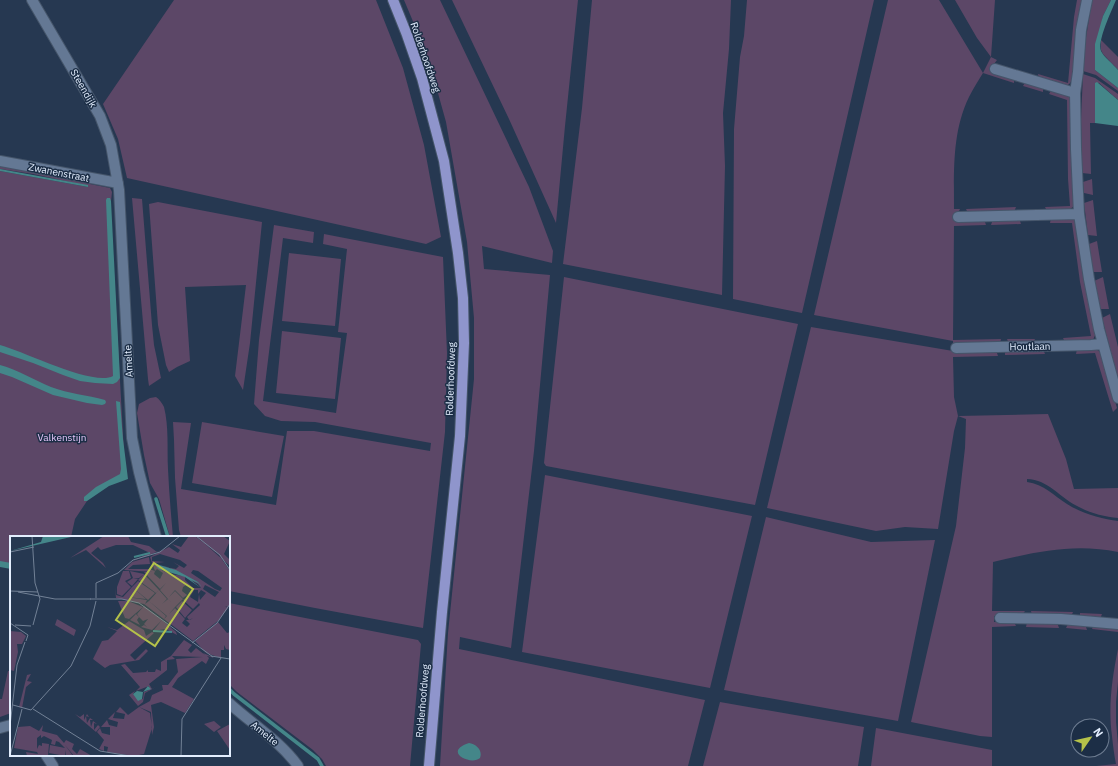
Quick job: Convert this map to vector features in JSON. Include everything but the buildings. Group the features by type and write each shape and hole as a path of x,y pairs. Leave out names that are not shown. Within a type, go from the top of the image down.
{"main road":[{"name":"Rolderhoofdweg","path":"393,0 422,78 444,161 458,253 463,298 464,343 460,436 442,612 429,766"}],"street":[{"name":"Steendijk","path":"32,0 100,116 111,145 118,183"},
{"path":"1087,0 1081,30 1075,93 1079,214 1089,279 1102,344 1118,398"},
{"path":"995,68 1075,93"},
{"name":"Zwanenstraat","path":"0,161 118,183"},
{"name":"Amelte","path":"118,183 132,438 139,472 156,536"},
{"path":"958,217 1079,214"},
{"name":"Houtlaan","path":"956,348 1102,344"},
{"path":"1000,618 1060,619 1118,624"},
{"name":"Amelte","path":"230,704 268,734 289,754 298,766"},
{"path":"0,728 10,725"},
{"path":"47,756 53,766"}],"green space":[{"path":"174,0 376,0 403,68 424,145 441,237 426,244 127,178 118,139 103,104"},
{"path":"404,0 440,0 529,187 553,251 552,263 482,246 484,269 550,275 534,451 511,648 460,637 459,649 705,700 688,766 440,766 448,633 474,379 474,318 467,242 446,122 425,51"},
{"path":"452,0 578,0 556,223 509,119"},
{"path":"592,0 731,0 729,49 723,113 725,166 722,295 563,264 582,108"},
{"path":"747,0 874,0 802,313 733,299 734,129 740,57 744,36"},
{"path":"888,0 939,0 983,73 969,97 959,124 955,152 954,209 960,209 958,213 984,219 986,225 954,226 953,340 1001,339 1000,344 953,345 953,341 814,315"},
{"path":"955,0 995,0 991,57 977,38"},
{"path":"1077,0 1082,0 1072,79 1069,84 1064,86 1039,79 1038,74 1068,83"},
{"path":"1092,0 1111,0 1103,16 1095,70 1118,88 1118,91 1096,75 1083,71 1085,44"},
{"path":"1101,40 1118,57 1118,70 1103,54 1101,50"},
{"path":"991,57 997,60 994,64 992,64 990,69 1014,77 1014,83 983,73"},
{"path":"1083,74 1095,78 1118,94 1118,100 1099,83 1095,83 1095,123 1090,123 1091,174 1082,173 1081,119"},
{"path":"1026,81 1043,87 1043,92 1023,86"},
{"path":"1052,89 1070,97 1074,206 1069,210 1047,211 1045,207 1070,206 1068,179 1067,100 1049,94"},
{"name":"Valkenstijn","path":"0,166 110,188 112,192 111,201 110,200 125,471 84,501 87,501 75,519 71,536 10,536 10,566 0,564 0,171 88,186 33,174 0,169"},
{"path":"1092,179 1093,195 1084,193 1083,182"},
{"path":"132,198 142,199 154,345 161,378 149,386 148,379"},
{"path":"1093,200 1097,236 1088,235 1084,203"},
{"path":"158,202 262,222 250,343 243,390 235,376 246,285 185,287 190,361 169,372 166,365 158,325 149,204"},
{"path":"1016,207 1014,212 968,213 966,209"},
{"path":"1019,218 1021,224 991,225 993,219"},
{"path":"1051,218 1073,218 1076,222 1096,333 1093,340 1065,342 1063,338 1091,336 1080,282 1072,223 1050,223"},
{"path":"274,225 314,232 313,243 283,238 263,401 336,413 347,333 338,332 347,249 323,244 324,234 443,257 447,353 445,432 423,628 230,591 230,536 181,536 175,478 173,422 191,423 181,489 276,505 287,431 314,431 430,451 431,443 315,422 281,421 265,416 254,404 259,340"},
{"path":"1097,241 1102,272 1093,272 1089,244"},
{"path":"289,253 341,259 335,326 282,321"},
{"path":"564,277 798,324 755,505 546,466 544,463"},
{"path":"1103,277 1109,309 1100,309 1094,281"},
{"path":"1110,314 1118,347 1118,380 1102,318"},
{"path":"811,327 953,351 996,350 998,356 953,357 954,397 958,416 954,431 938,529 905,527 876,531 767,508"},
{"path":"282,331 341,338 335,399 276,393"},
{"path":"1007,339 1035,339 1033,343 1009,344"},
{"path":"1043,349 1045,354 1005,355 1005,350"},
{"path":"1077,349 1096,349 1100,352 1117,408 1113,412 1095,353 1076,354"},
{"path":"156,397 160,401 164,407 167,422 168,478 173,536 170,536 159,499 150,483 137,413 139,404 150,398"},
{"path":"1048,414 1066,459 1074,489 1118,488 1118,518 1108,517 1083,509 1072,504 1041,482 1027,479 1027,482 1039,485 1067,504 1085,513 1118,521 1118,552 1086,548 1055,550 993,562 992,611 1025,611 1022,615 994,616 994,622 1014,622 1016,626 992,627 992,737 980,736 911,722 956,526 965,448 966,419 958,416"},
{"path":"202,422 284,436 272,497 192,483"},
{"path":"545,475 752,516 710,688 522,652"},
{"path":"766,517 871,542 935,540 898,721 724,690"},
{"path":"230,603 418,640 421,644 410,766 326,766 322,759 313,750 230,685"},
{"path":"1031,611 1073,612 1071,617 1032,615"},
{"path":"1080,613 1102,614 1100,619 1080,617"},
{"path":"1027,622 1057,622 1059,628 1026,627"},
{"path":"1068,624 1085,624 1087,630 1066,628"},
{"path":"1094,625 1118,627 1118,632 1092,629"},
{"path":"1118,649 1116,722 1118,766 1096,766 1116,764 1110,714 1112,682"},
{"path":"8,671 10,671 10,713 0,717 0,699 2,699"},
{"path":"720,702 864,727 858,766 703,766"},
{"path":"876,728 992,750 992,766 871,766"}],"shaded area":[{"path":"1111,0 1116,0 1100,46 1102,53 1118,70 1118,88 1095,70 1095,44 1103,16"},
{"path":"1097,82 1118,100 1118,126 1095,123 1095,83"},
{"path":"0,169 88,185 88,187 0,171"},
{"path":"107,198 110,198 111,201 120,378 113,384 80,381 0,352 0,345 75,373 91,377 104,378 113,376"},
{"path":"0,365 58,389 105,400 106,402 102,405 53,395 0,373"},
{"path":"116,401 120,402 128,479 109,486 87,501 84,501 84,497 96,487 120,474 121,469"},
{"path":"0,561 10,563 10,569 0,567"},
{"path":"469,743 480,750 480,758 476,760 465,759 458,754 458,750 461,747"}],"waterway":[{"path":"156,499 168,536"},
{"path":"230,690 318,759 322,766"}]}
